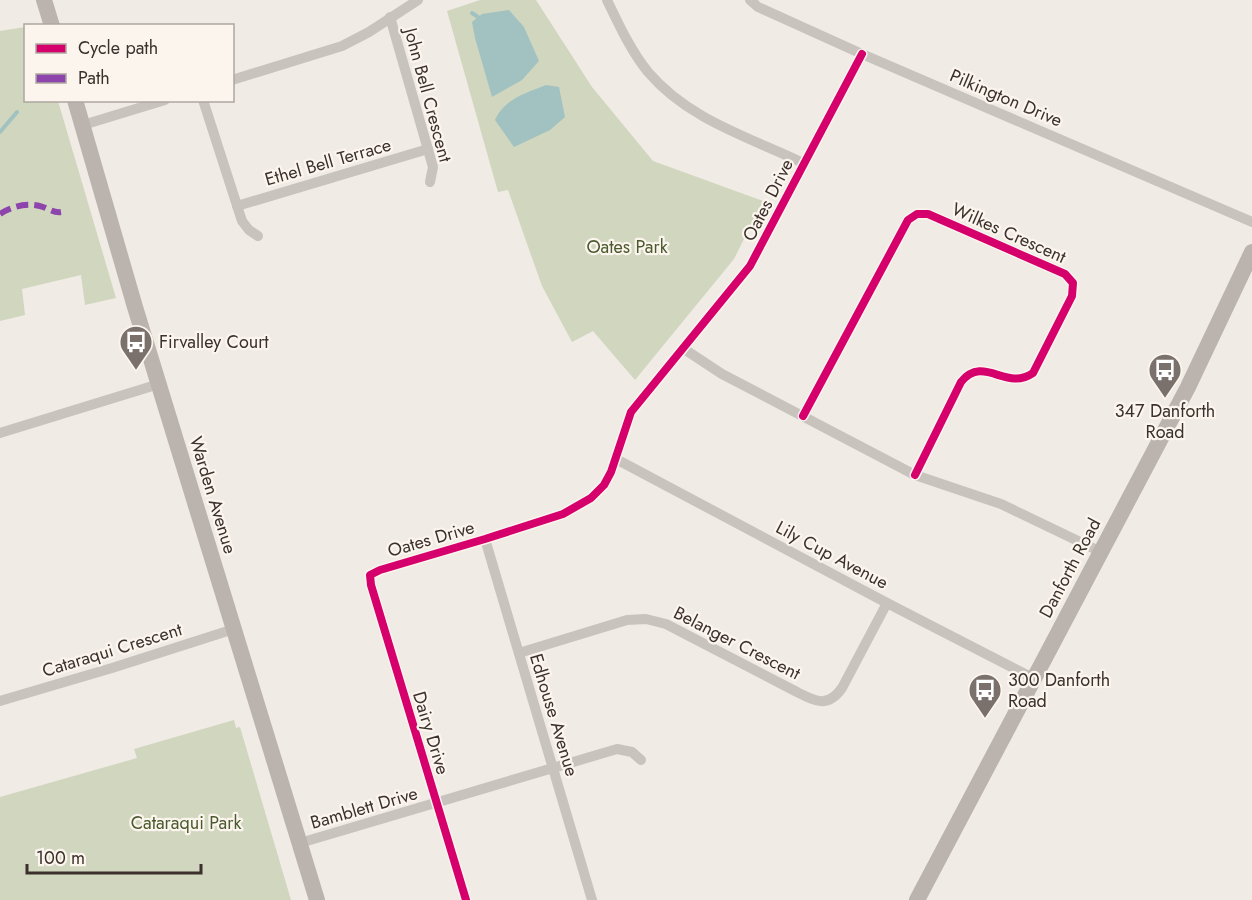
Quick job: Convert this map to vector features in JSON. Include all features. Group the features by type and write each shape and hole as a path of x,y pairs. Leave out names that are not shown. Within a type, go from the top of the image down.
{"main road":[{"path":"44,0 51,24"},
{"name":"Warden Avenue","path":"76,102 135,308 317,900"},
{"name":"Danforth Road","path":"917,900 1193,377 1252,252"}],"street":[{"path":"234,79 342,46 369,32 418,0"},
{"path":"607,0 624,36 648,72 674,98 703,118 803,163"},
{"name":"Pilkington Drive","path":"750,0 758,7 862,54 1252,222"},
{"name":"John Bell Crescent","path":"390,17 428,149 432,167 430,182"},
{"name":"Oates Drive","path":"370,575 563,514 591,498 604,485 616,459 631,412 750,267 862,54"},
{"path":"83,125 158,102"},
{"path":"204,102 242,221 258,236"},
{"name":"Ethel Bell Terrace","path":"237,206 428,149"},
{"name":"Wilkes Crescent","path":"803,416 908,220 917,214 928,214 1065,274 1073,283 1072,296 1033,373 1024,379 1013,379 987,371 975,371 966,376 915,475"},
{"path":"684,349 722,374 915,475 1001,504 1101,552"},
{"path":"0,434 159,384"},
{"name":"Lily Cup Avenue","path":"616,459 1033,678"},
{"name":"Edhouse Avenue","path":"484,539 592,900"},
{"name":"Dairy Drive","path":"370,575 466,900"},
{"name":"Belanger Crescent","path":"519,653 627,620 646,619 666,624 795,692 813,700 826,702 835,698 842,688 887,603"},
{"name":"Cataraqui Crescent","path":"0,701 112,669 234,629"},
{"name":"Bamblett Drive","path":"300,843 617,749 632,752 641,760"}],"green space":[{"name":"Oates Park","path":"480,0 536,0 592,87 653,161 763,201 734,259 635,380 593,331 572,342 542,286 508,190 498,192 447,11"},
{"path":"24,27 24,102 58,102 116,298 85,305 81,275 22,289 25,315 0,321 0,31"},
{"name":"Cataraqui Park","path":"234,720 236,728 240,727 291,900 0,900 0,797 137,758 134,749"}],"water":[{"path":"509,10 524,27 539,61 522,80 492,97 472,22 482,14"},
{"path":"546,85 559,87 565,117 550,130 514,147 495,120 510,102"}],"waterway":[{"path":"472,13 478,17"},
{"path":"0,132 17,112"}],"marked path":[{"path":"0,214 26,205 61,212"}],"cycle path":[{"path":"466,900 371,585 370,575 563,514 591,498 604,485 611,472 631,412 750,266 862,54"},
{"path":"803,416 908,220 917,214 928,214 1065,274 1073,283 1072,296 1033,373 1023,378 1004,377 978,371 970,374 961,382 915,475"}],"place":[{"name":"Firvalley Court","path":"136,371"},
{"name":"347 Danforth Road","path":"1165,399"},
{"name":"300 Danforth Road","path":"985,719"}]}
